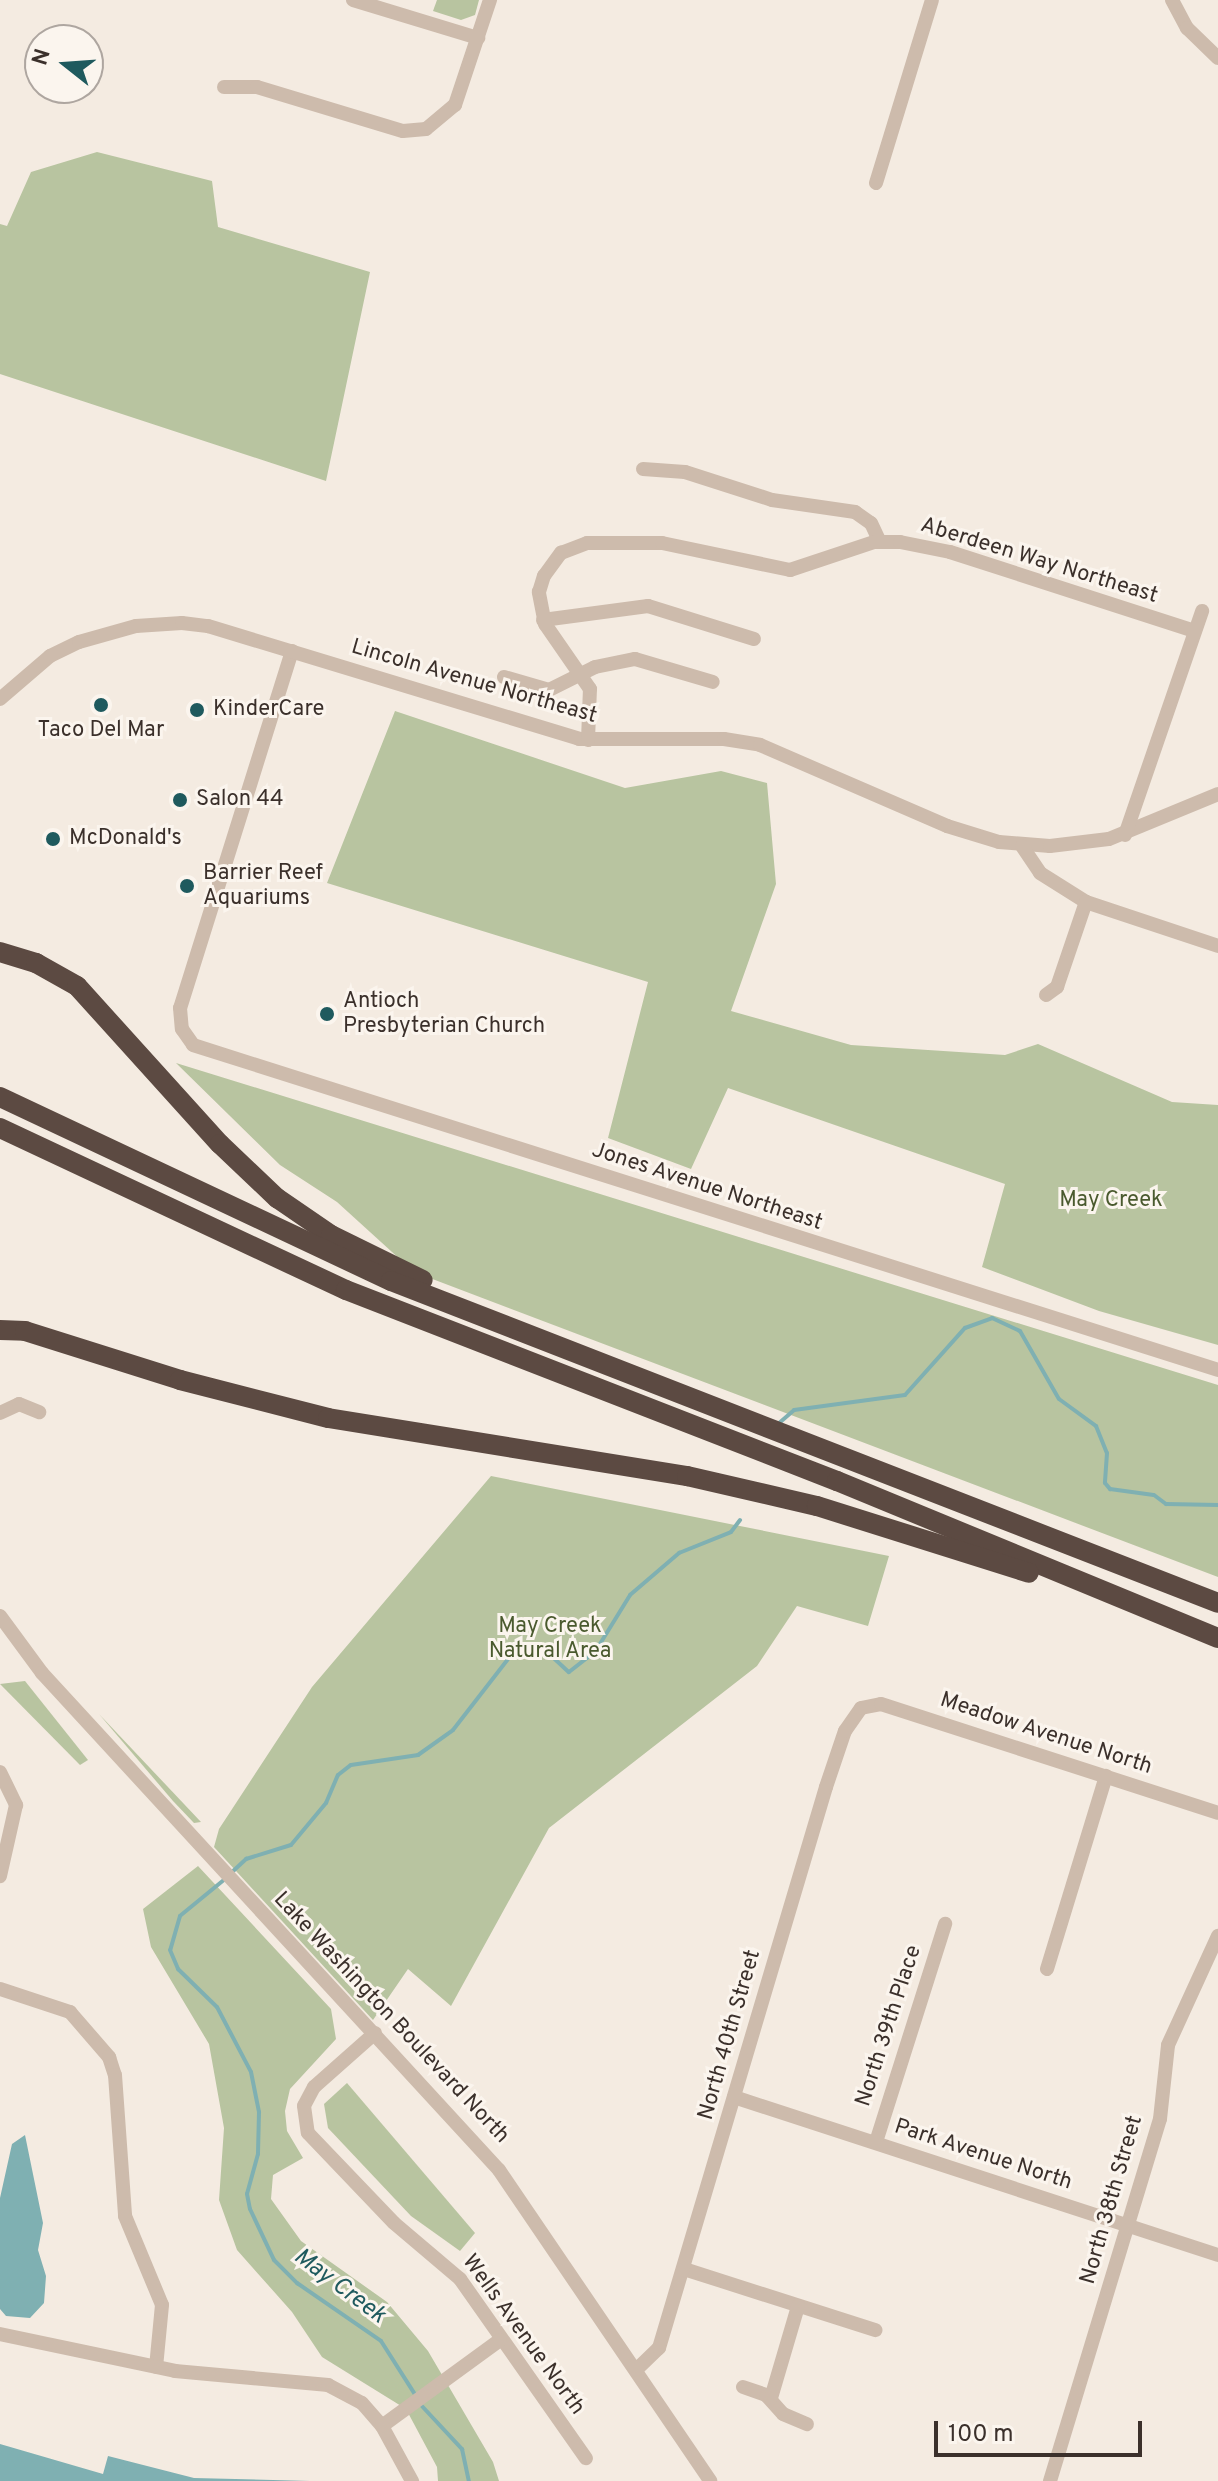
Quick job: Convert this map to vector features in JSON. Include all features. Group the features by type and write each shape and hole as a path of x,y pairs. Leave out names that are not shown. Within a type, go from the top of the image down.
{"highway":[{"path":"0,952 36,963 77,986 220,1144 277,1198 373,1258 585,1358"},
{"path":"0,1097 316,1249 585,1358 1218,1603"},
{"path":"0,1128 346,1290 837,1481 1218,1638"},
{"path":"0,1330 25,1331 180,1380 328,1418 687,1476 817,1506 1128,1601"}],"street":[{"path":"353,0 478,38"},
{"path":"224,87 257,87 403,131 438,123 455,105 490,0"},
{"path":"876,183 932,0"},
{"path":"1172,0 1179,16 1218,58"},
{"path":"643,469 685,472 772,500 855,512 871,523 880,542"},
{"name":"Aberdeen Way Northeast","path":"543,620 539,592 544,576 569,547 662,543 790,570 880,542 950,552 1195,631"},
{"path":"588,740 590,689 543,620 648,606 754,639"},
{"path":"1125,835 1202,611"},
{"name":"Lincoln Avenue Northeast","path":"0,699 50,656 105,632 159,623 208,626 588,740 724,739 760,745 970,835 1022,846 1125,835 1218,794"},
{"name":"Jones Avenue Northeast","path":"292,651 180,1008 187,1037 213,1054 1218,1370"},
{"path":"504,677 549,690 582,674 635,659 713,682"},
{"path":"1022,846 1040,873 1086,902 1218,946"},
{"path":"1046,995 1057,987 1086,902"},
{"path":"0,1413 19,1404 39,1412"},
{"name":"Lake Washington Boulevard North","path":"2,1625 42,1673 499,2170 710,2481"},
{"name":"Meadow Avenue North","path":"861,1708 881,1704 1218,1813"},
{"name":"North 40th Street","path":"636,2370 659,2348 826,1787 845,1731 861,1708"},
{"path":"0,1772 16,1805 0,1876"},
{"path":"1047,1969 1106,1776"},
{"name":"North 39th Place","path":"876,2142 945,1924"},
{"name":"North 38th Street","path":"1050,2481 1160,2119 1168,2045 1218,1936"},
{"path":"0,1989 70,2012 109,2057 115,2075 125,2216 162,2305 156,2367"},
{"name":"Wells Avenue North","path":"375,2033 314,2087 304,2106 305,2125 394,2223 450,2267 586,2458"},
{"name":"Park Avenue North","path":"734,2097 1218,2255"},
{"path":"684,2269 875,2330"},
{"path":"771,2398 798,2306"},
{"path":"0,2334 156,2367 328,2385 362,2403 382,2426 412,2481"},
{"path":"382,2426 500,2340"},
{"path":"743,2387 771,2398 783,2414 807,2424"}],"green space":[{"path":"437,0 479,0 475,15 461,20 433,11"},
{"path":"97,152 212,181 218,227 370,272 326,481 0,374 0,224 7,226 31,172"},
{"name":"May Creek","path":"395,711 625,788 721,771 767,783 776,884 731,1011 851,1045 1005,1055 1038,1044 1172,1102 1218,1105 1218,1345 1099,1311 982,1267 1005,1184 728,1088 691,1169 608,1138 648,982 327,883"},
{"path":"176,1063 1218,1385 1218,1577 414,1272 337,1202 280,1165"},
{"name":"May Creek Natural Area","path":"491,1476 889,1556 868,1626 797,1606 757,1666 549,1828 451,2006 408,1969 373,2020 214,1847 219,1829 312,1687"},
{"path":"25,1681 88,1760 80,1765 0,1684"},
{"path":"99,1714 201,1822 194,1823 173,1801"},
{"path":"198,1866 331,2009 336,2039 290,2089 285,2111 287,2131 303,2158 273,2175 271,2199 301,2241 387,2302 428,2351 493,2462 499,2481 438,2481 437,2467 406,2409 322,2357 292,2312 237,2250 219,2200 224,2128 209,2044 151,1947 143,1909"},
{"path":"347,2083 475,2233 460,2251 411,2216 328,2128 324,2104"}],"water":[{"path":"25,2135 43,2223 38,2250 46,2276 44,2303 30,2318 6,2316 0,2309 0,2198 12,2144"},
{"path":"0,2444 103,2474 108,2456 194,2478 310,2481 0,2481"}],"waterway":[{"name":"May Creek","path":"778,1424 794,1410 905,1395 965,1328 992,1318 1020,1331 1059,1399 1096,1426 1107,1453 1105,1483 1110,1489 1154,1495 1166,1504 1218,1505"},
{"name":"May Creek","path":"231,1873 246,1859 291,1845 326,1803 338,1775 351,1765 418,1755 453,1730 515,1650 544,1649 569,1672 595,1652 630,1595 679,1553 731,1532 740,1520"},
{"name":"May Creek","path":"225,1879 180,1916 170,1950 178,1969 217,2007 251,2072 259,2112 258,2154 247,2194 250,2209 274,2260 297,2283 381,2341 416,2396"},
{"name":"May Creek","path":"420,2404 462,2449 469,2481"}],"place":[{"name":"Taco Del Mar","path":"101,705"},
{"name":"KinderCare","path":"197,710"},
{"name":"Salon 44","path":"180,800"},
{"name":"McDonald's","path":"53,839"},
{"name":"Barrier Reef Aquariums","path":"187,886"},
{"name":"Antioch Presbyterian Church","path":"327,1014"}]}
